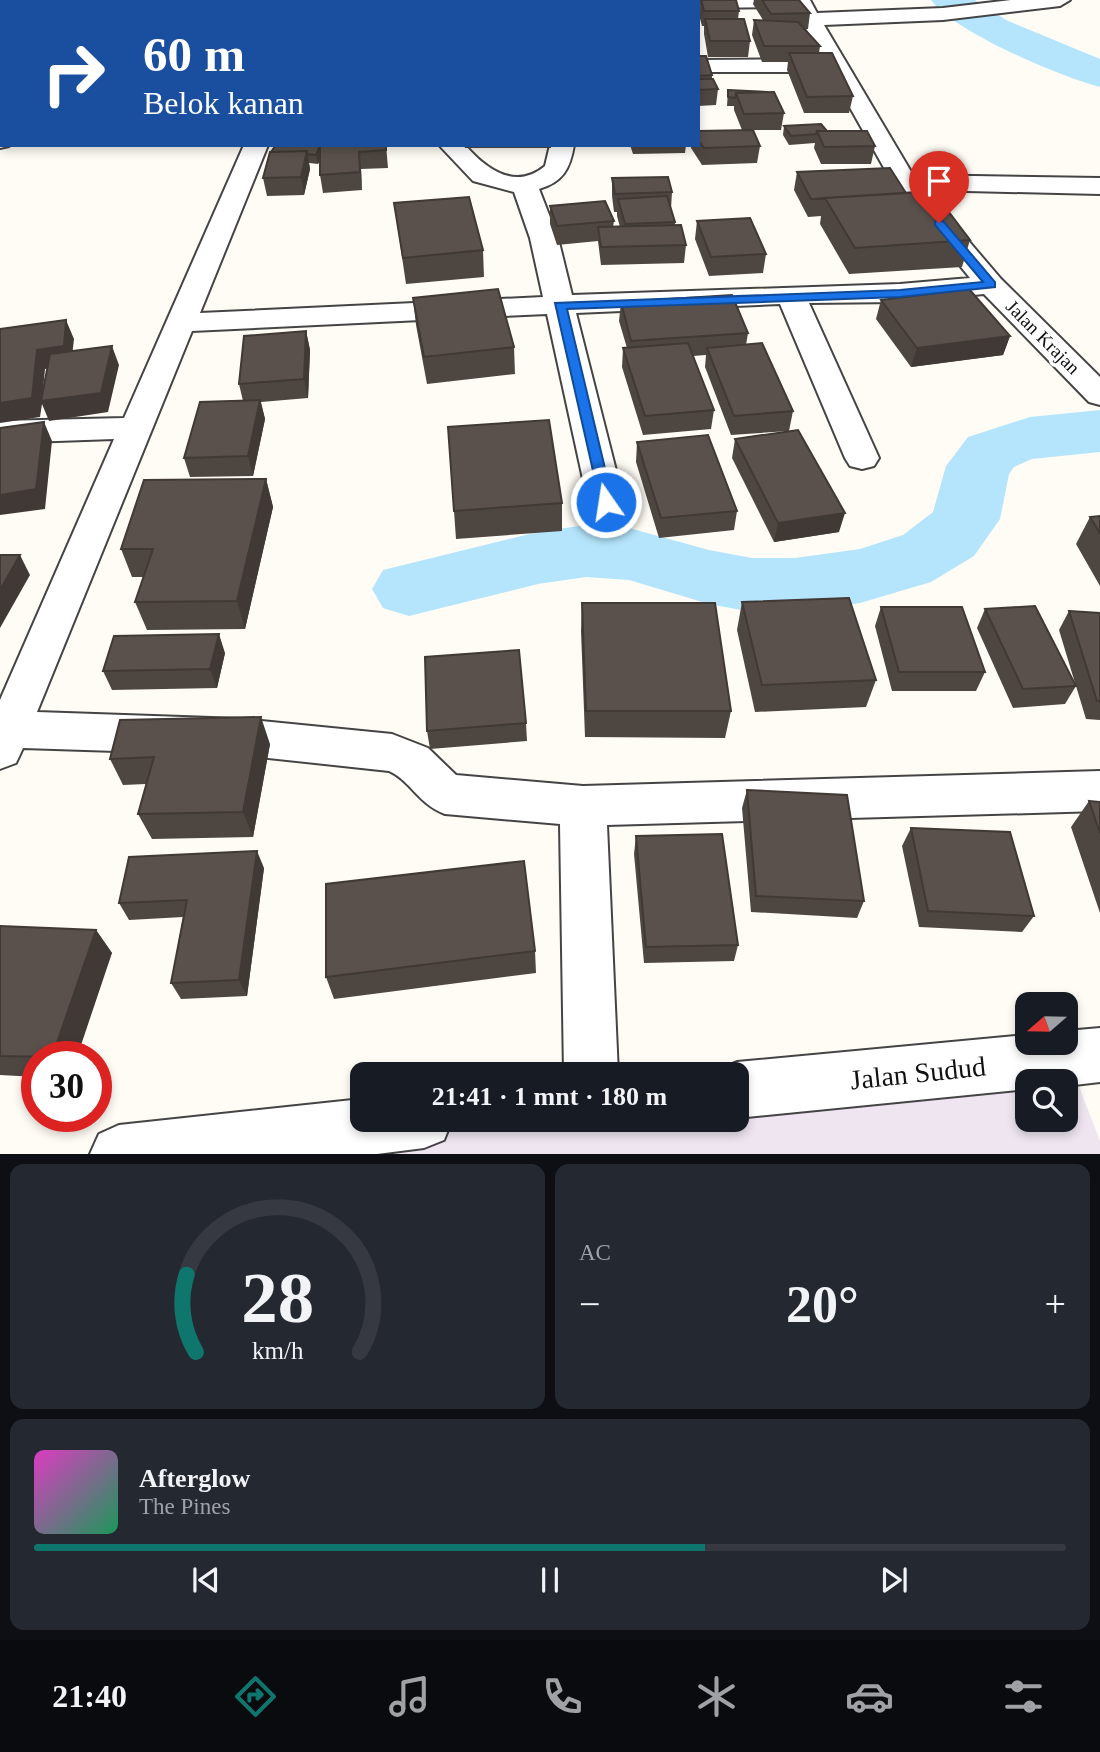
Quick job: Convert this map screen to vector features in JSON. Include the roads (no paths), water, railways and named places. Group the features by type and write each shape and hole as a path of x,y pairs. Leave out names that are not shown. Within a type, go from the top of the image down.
{"street":[{"path":"700,3 943,14 1060,0"},
{"name":"Jalan Krajan","path":"804,7 905,182 991,285 1100,395"},
{"path":"700,66 837,65"},
{"path":"255,147 3,736 241,737 392,753 412,761 445,794 583,806 1100,792"},
{"path":"453,147 480,176 507,184 524,183 552,174 562,147"},
{"path":"905,182 1100,186"},
{"path":"524,183 544,238 606,502"},
{"path":"180,323 560,305 900,293 991,285"},
{"path":"791,296 862,458"},
{"path":"0,432 136,428"},
{"path":"583,806 591,1062"},
{"name":"Jalan Sudud","path":"749,1089 1100,1055"},
{"path":"119,1153 350,1128"}],"waterway":[{"path":"950,0 992,28 1100,74"},
{"path":"409,589 468,577 538,558 586,551 629,554 709,577 752,585 795,585 860,576 917,559 949,538 965,519 979,466 991,452 1030,438 1100,431"}]}
